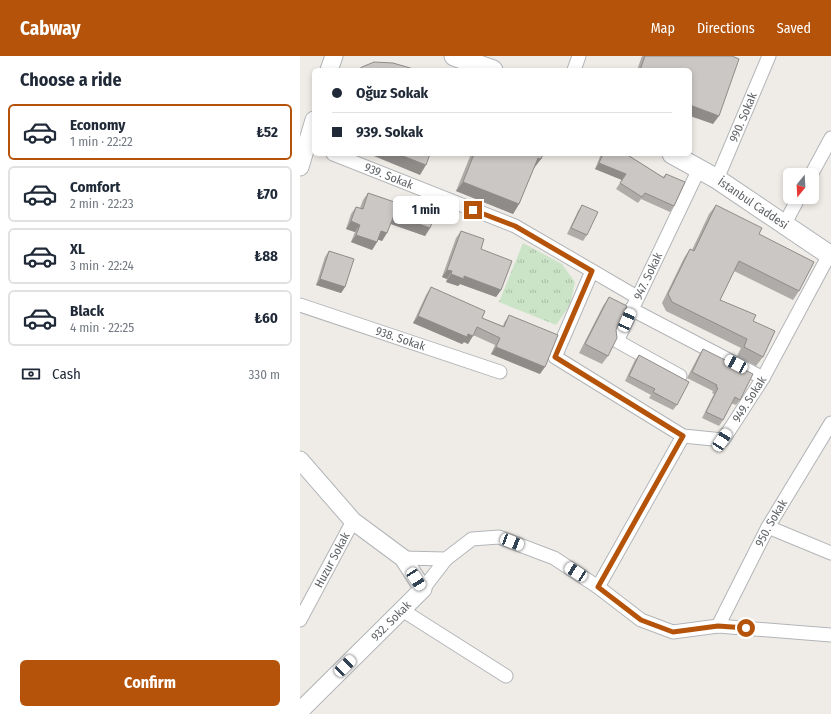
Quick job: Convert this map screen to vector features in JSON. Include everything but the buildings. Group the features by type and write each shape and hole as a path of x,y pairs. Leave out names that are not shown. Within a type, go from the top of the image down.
{"main road":[{"path":"454,56 487,68"},
{"name":"İstanbul Caddesi","path":"676,156 717,179 830,256"}],"street":[{"path":"330,68 334,56"},
{"path":"575,68 579,56"},
{"name":"990. Sokak","path":"717,179 769,56"},
{"path":"300,167 310,145 312,132"},
{"path":"815,168 831,138"},
{"name":"939. Sokak","path":"337,156 515,226 592,271 634,303 762,378"},
{"name":"947. Sokak","path":"680,376 617,341 699,169"},
{"path":"784,225 795,204"},
{"name":"949. Sokak","path":"683,436 722,440 762,378 830,256"},
{"path":"592,271 555,357 683,436 598,587"},
{"name":"938. Sokak","path":"300,305 500,372"},
{"name":"950. Sokak","path":"718,626 768,527 831,423"},
{"path":"300,460 353,520 403,558 423,589 446,559 472,539 499,537 554,558 598,587 641,620 673,632 718,626 831,635"},
{"name":"Huzur Sokak","path":"300,620 353,520"},
{"path":"768,527 831,553"},
{"path":"403,558 446,559"},
{"name":"932. Sokak","path":"300,711 423,589"},
{"path":"402,610 506,676"}],"green space":[{"path":"523,243 562,264 575,282 570,305 556,325 499,302"}],"route":[{"path":"473,210 515,226 592,271 555,357 683,436 598,587 641,620 673,632 718,626 746,628"}]}
